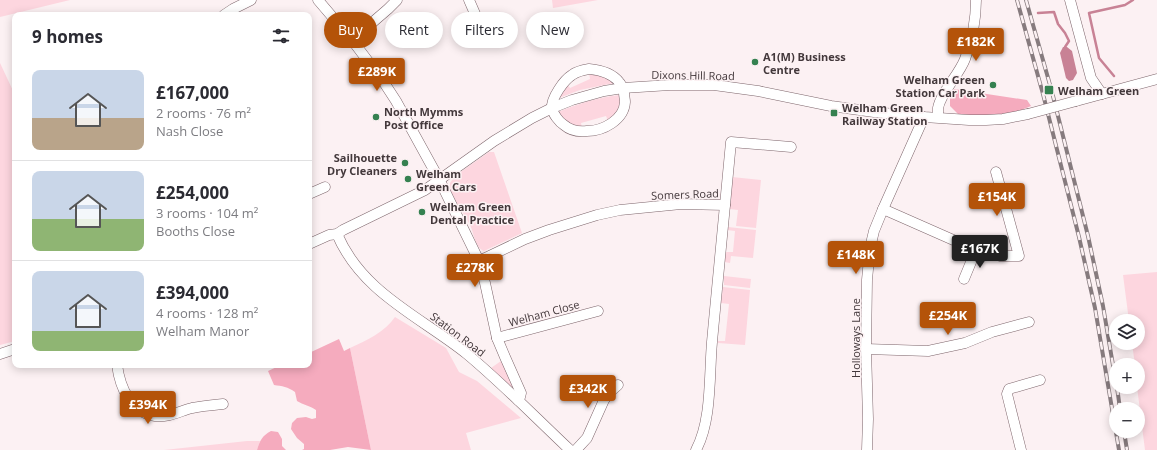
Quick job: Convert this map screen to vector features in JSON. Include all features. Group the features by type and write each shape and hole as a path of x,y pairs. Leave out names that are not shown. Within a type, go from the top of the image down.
{"street":[{"path":"228,12 251,0"},
{"path":"318,0 328,12"},
{"path":"377,18 397,0"},
{"path":"469,0 474,12"},
{"path":"938,117 938,108 941,99 965,59 973,30 976,0"},
{"path":"1070,0 1091,78 1102,94"},
{"path":"358,48 394,98 440,181 479,261 497,338 504,358 521,393 518,400"},
{"path":"589,69 606,72 619,80 623,88 625,101 621,113 613,123 601,129 579,132 570,129 557,119 552,108 556,95 563,83 572,74 579,71 589,69"},
{"path":"1080,100 1091,78"},
{"name":"Dixons Hill Road","path":"312,243 329,235 337,234 425,190 440,181 494,141 552,108 588,95 623,88 670,85 726,86 831,106 874,112 924,117 986,120 1003,119 1028,114 1157,79"},
{"name":"Holloways Lane","path":"867,450 868,419 866,349 868,265 874,231 924,117"},
{"path":"725,205 731,142 791,147"},
{"path":"883,209 976,250 1000,256 1019,256 996,172"},
{"path":"312,193 325,187"},
{"name":"Somers Road","path":"479,261 525,239 597,215 620,210 681,204 725,205 707,411 705,426 697,450"},
{"name":"Station Road","path":"337,234 349,256 364,276 379,291 396,305 461,349 518,400 570,450"},
{"path":"964,279 976,250"},
{"name":"Welham Close","path":"497,338 598,311"},
{"path":"866,349 928,351 965,343 992,332 1029,322"},
{"path":"0,354 12,350"},
{"path":"118,368 120,383 133,405 139,410 148,414 156,416 165,415 192,408 223,404"},
{"path":"1021,450 1006,394 1009,389 1040,380"},
{"path":"576,450 587,438 604,400 618,385"}],"shaded area":[{"path":"0,0 70,0 21,12 12,12 12,14 0,17"},
{"path":"552,0 598,0 553,8"},
{"path":"1063,47 1067,47 1072,51 1077,73 1073,80 1069,81 1066,78 1060,53"},
{"path":"0,63 12,89 12,342 0,345"},
{"path":"589,73 602,75 614,83 580,90 559,98 567,84 570,88 590,79"},
{"path":"954,89 1027,100 1031,106 1014,113 983,116 958,114 950,106 950,98"},
{"path":"620,95 622,107 608,121 606,116 581,123 582,128 569,127 558,112 588,101"},
{"path":"489,152 494,152 522,233 484,251 477,244 470,225 452,194 450,183 455,176"},
{"path":"732,177 761,180 756,228 736,226 738,210 729,209"},
{"path":"728,227 756,230 753,258 731,256 730,263 724,262 725,252 733,252 735,231 727,230"},
{"path":"1157,272 1157,450 1145,450 1143,438 1145,438 1145,402 1139,402 1138,394 1145,394 1145,358 1134,358 1133,350 1145,350 1145,314 1128,314 1123,275"},
{"path":"724,276 751,279 750,288 724,285"},
{"path":"723,287 750,290 745,345 718,343 718,341 725,341 729,304 721,303"},
{"path":"395,317 446,348 459,372 477,381 521,418 466,433 471,450 371,450 350,348 369,339 381,331"},
{"path":"339,339 344,351 350,348 371,450 348,447 330,450 302,450 304,449 304,444 297,438 291,429 292,423 297,418 316,418 316,410 297,401 295,392 292,390 274,385 268,371 274,368 312,368 312,352"},
{"path":"501,361 516,388 513,390 491,368"},
{"path":"271,431 278,432 282,439 282,446 286,450 257,450 262,439"},
{"path":"247,441 260,441 257,450 164,450"}],"waterway":[{"path":"1114,76 1099,58 1089,13 1125,5 1133,0"},
{"path":"1038,13 1054,12 1058,24 1069,41 1065,47"}],"railway":[{"path":"1017,0 1043,94 1079,237 1095,308 1119,450"},
{"path":"1026,0 1052,92 1088,236 1103,306 1112,358"},
{"path":"1118,394 1119,402"},
{"path":"1125,438 1127,450"}],"place":[{"name":"A1(M) Business Centre","path":"755,62"},
{"name":"Welham Green Station Car Park","path":"993,85"},
{"name":"Welham Green","path":"1049,90"},
{"name":"Welham Green Railway Station","path":"834,113"},
{"name":"North Mymms Post Office","path":"376,117"},
{"name":"Sailhouette Dry Cleaners","path":"405,163"},
{"name":"Welham Green Cars","path":"408,179"},
{"name":"Welham Green Dental Practice","path":"422,212"}]}
